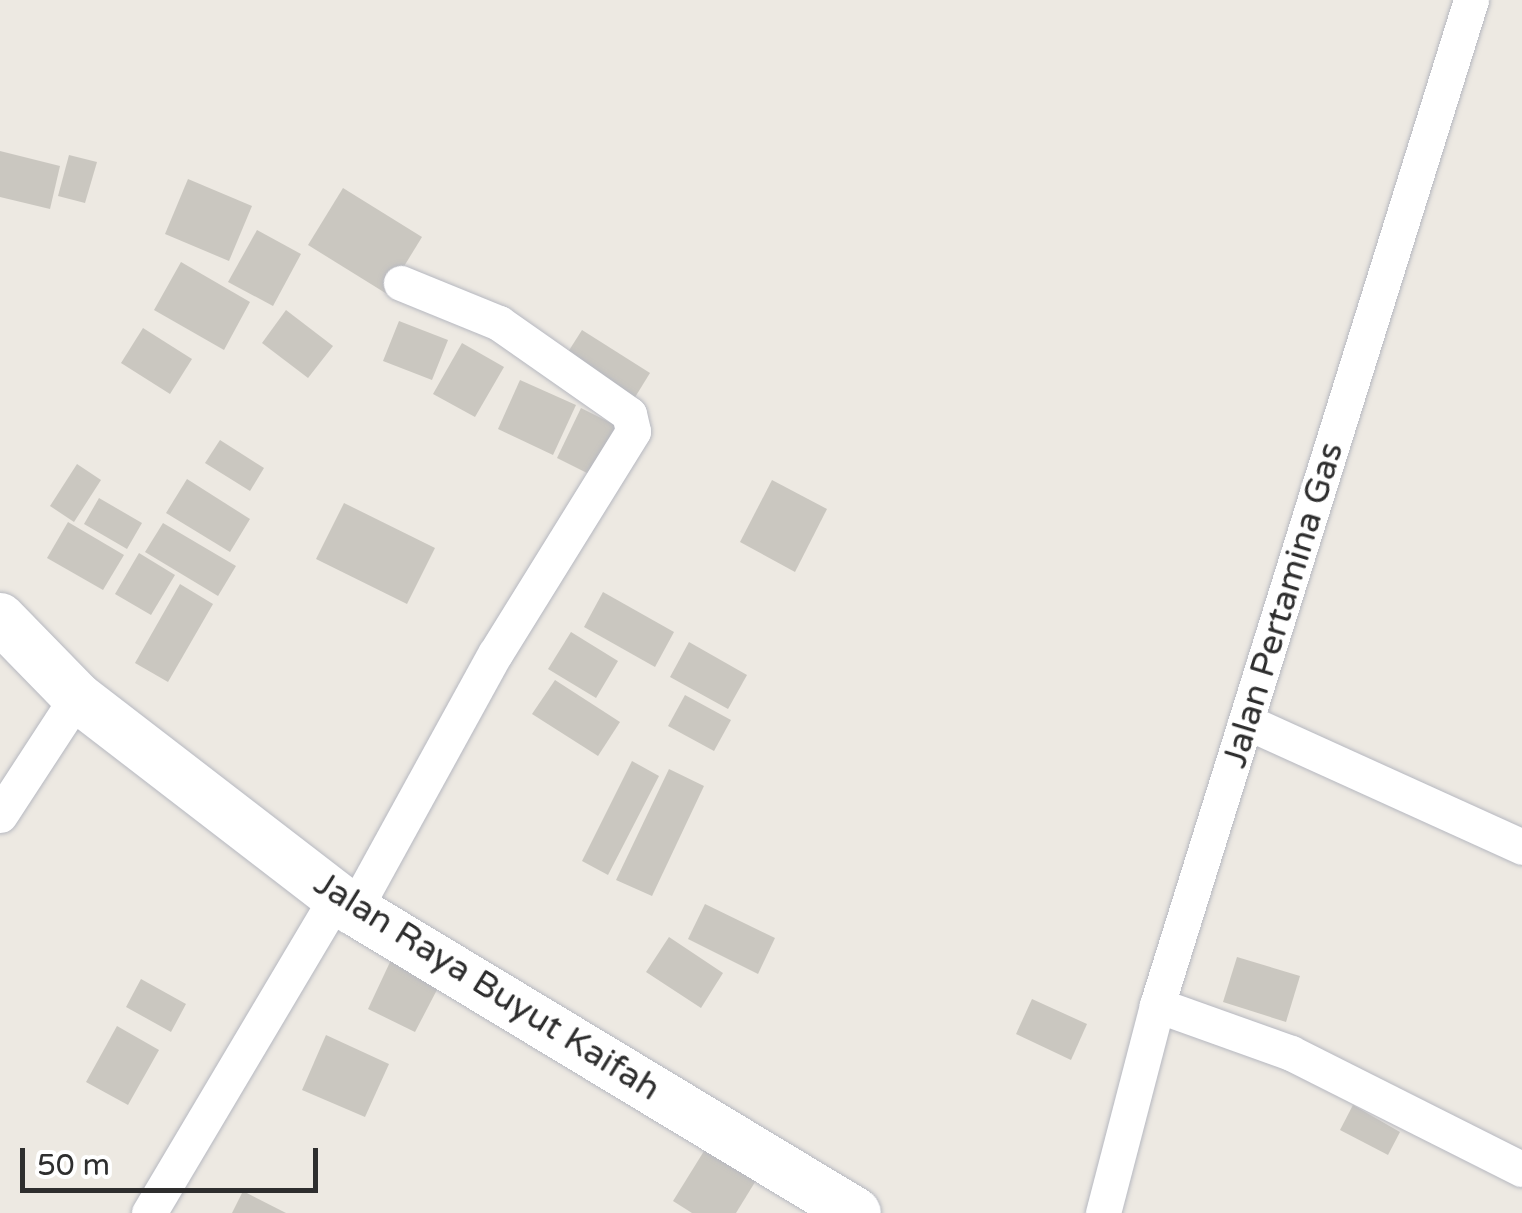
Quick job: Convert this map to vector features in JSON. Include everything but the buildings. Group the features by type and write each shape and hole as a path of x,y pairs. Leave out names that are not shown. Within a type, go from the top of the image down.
{"street":[{"name":"Jalan Pertamina Gas","path":"1103,1213 1157,1005 1471,0"},
{"path":"149,1213 346,903 633,432 629,414 499,323 401,284"},
{"name":"Jalan Raya Buyut Kaifah","path":"0,618 77,697 346,903 856,1213"},
{"path":"0,815 77,697"},
{"path":"1247,722 1522,848"},
{"path":"1157,1005 1307,1060 1522,1169"}]}
